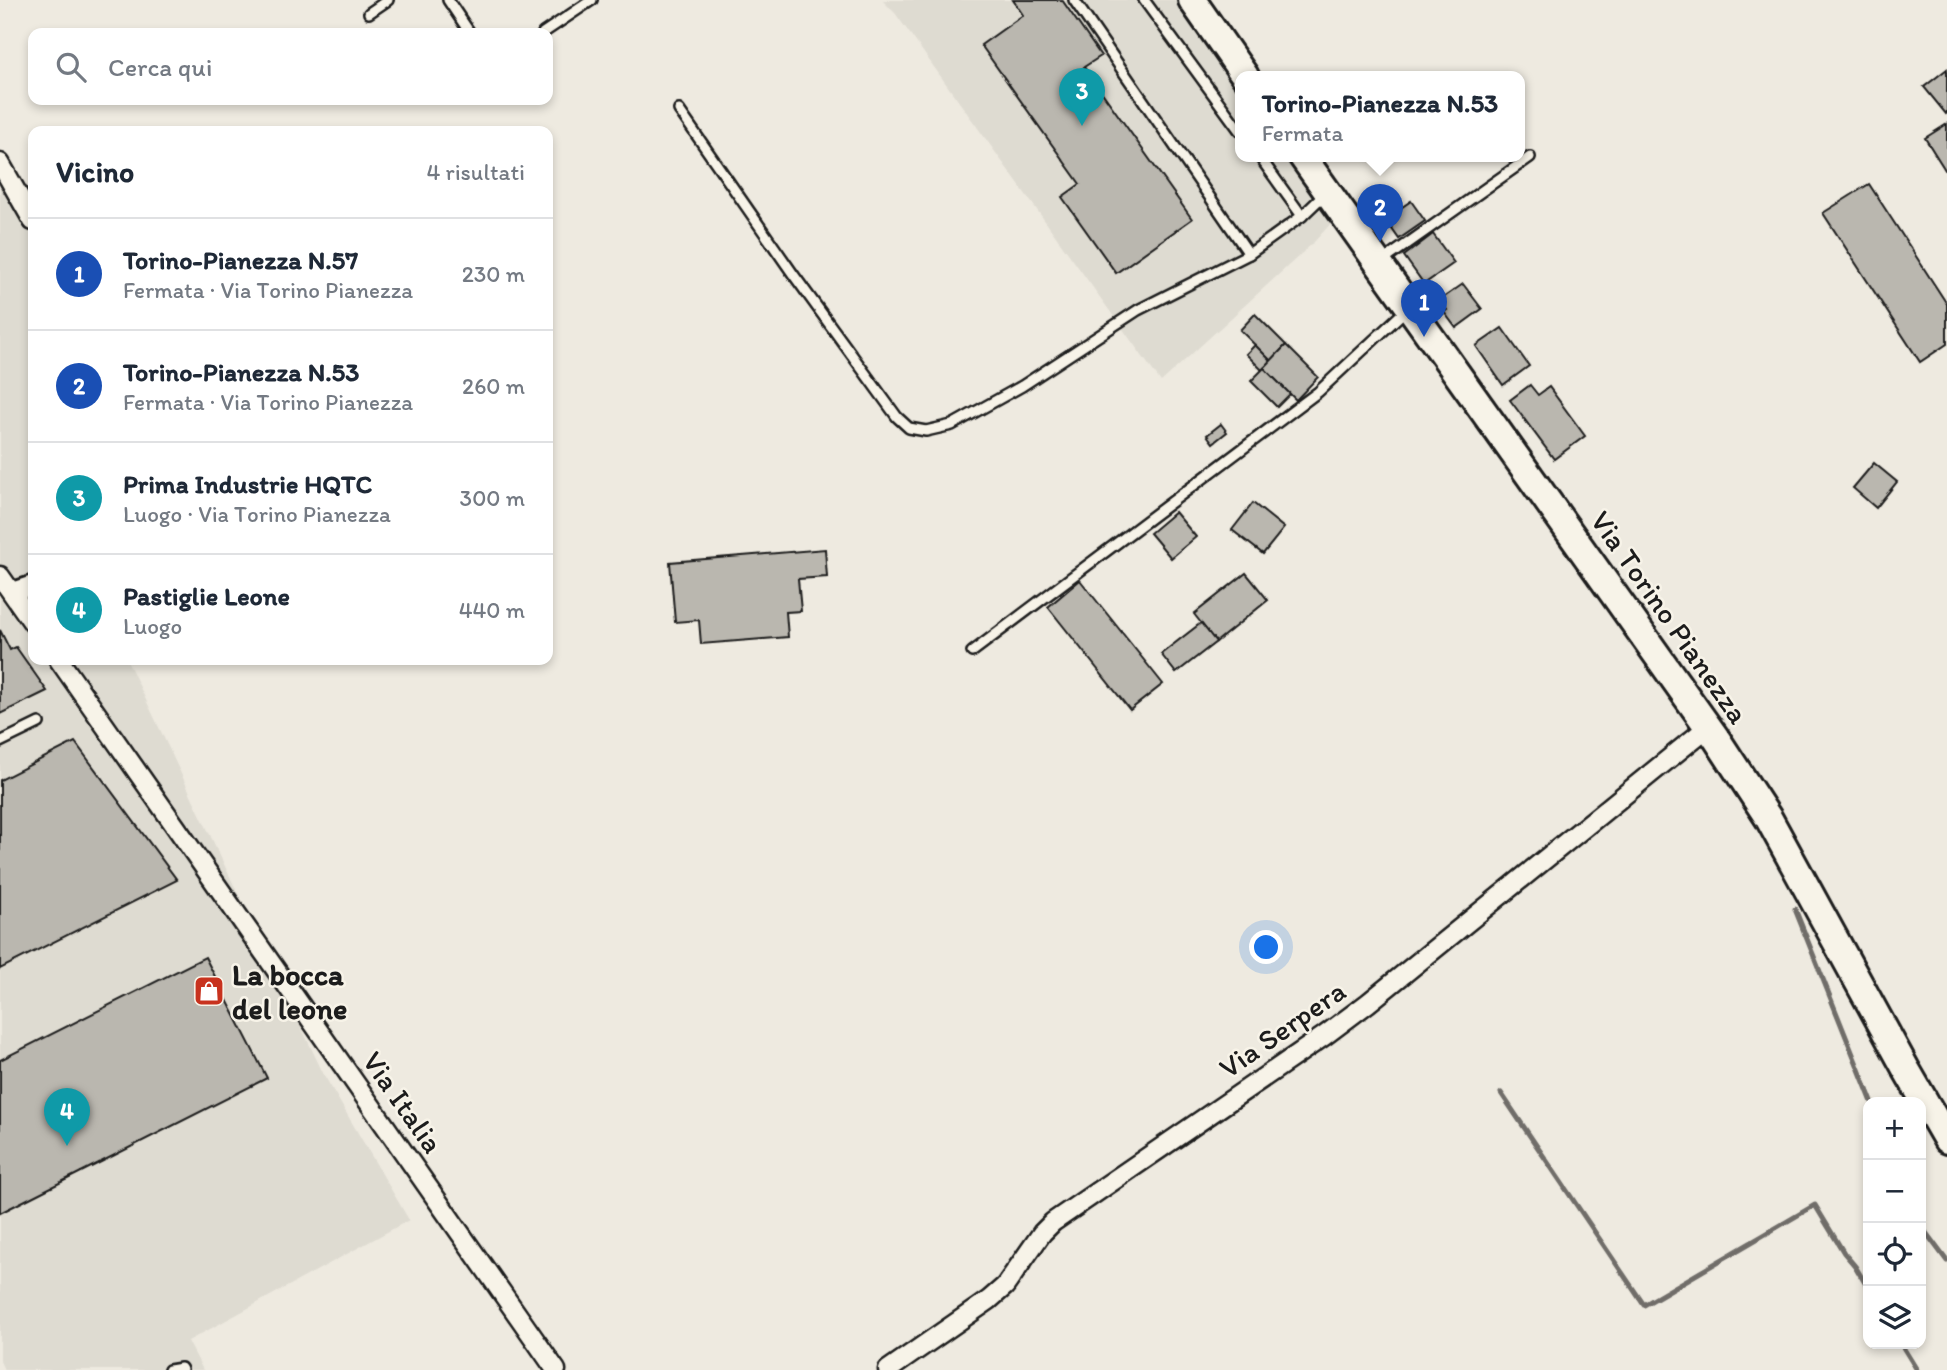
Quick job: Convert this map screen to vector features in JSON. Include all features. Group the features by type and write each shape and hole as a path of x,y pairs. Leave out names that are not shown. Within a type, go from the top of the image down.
{"main road":[{"path":"1192,0 1242,71"},
{"name":"Via Torino Pianezza","path":"1307,162 1708,727 1769,820 1947,1140"}],"street":[{"path":"0,163 28,212"},
{"path":"0,576 28,616"},
{"path":"12,593 28,588"},
{"name":"Via Italia","path":"62,665 556,1370"},
{"name":"Via Serpera","path":"888,1370 1005,1286 1042,1233 1053,1222 1368,1003 1708,727"}],"lane":[{"path":"369,13 388,0"},
{"path":"448,0 467,28"},
{"path":"551,28 592,0"},
{"path":"1074,0 1249,254"},
{"path":"1144,0 1235,124"},
{"path":"679,110 897,417 908,428 926,431 952,425 1022,386 1138,310 1249,254 1302,216 1327,191"},
{"path":"1525,161 1530,157"},
{"path":"1263,162 1302,216"},
{"path":"1379,264 1523,162"},
{"path":"972,652 1318,392 1410,307"},
{"path":"0,742 39,723"},
{"path":"169,1370 182,1370"}],"shaded area":[{"path":"882,0 1179,0 1235,78 1235,162 1295,162 1335,219 1313,243 1161,382 895,13"},
{"path":"0,163 28,212 28,665 129,665 324,1075 409,1220 188,1341 203,1370 4,1370 0,1361"}],"building":[{"path":"1013,0 1062,0 1101,56 1084,67 1192,219 1116,273 1062,197 1080,184 981,45 1023,15"},
{"path":"1947,69 1947,113 1946,114 1924,87"},
{"path":"1947,124 1947,173 1925,138"},
{"path":"1869,184 1947,304 1947,344 1920,362 1823,213"},
{"path":"1411,201 1425,221 1399,239 1385,219"},
{"path":"1433,234 1454,263 1424,284 1404,256"},
{"path":"1463,284 1482,309 1456,328 1444,312 1447,310 1440,300"},
{"path":"1255,314 1286,345 1271,361 1240,330"},
{"path":"1502,328 1529,366 1503,385 1476,346"},
{"path":"1255,345 1271,361 1262,370 1246,354"},
{"path":"1286,345 1318,377 1296,400 1264,368"},
{"path":"1264,368 1290,394 1277,407 1251,381"},
{"path":"1530,385 1538,395 1549,387 1585,436 1554,459 1510,400"},
{"path":"1221,424 1227,432 1213,443 1207,435"},
{"path":"1874,463 1897,482 1876,508 1853,488"},
{"path":"1253,503 1284,528 1263,554 1232,530"},
{"path":"1175,512 1196,537 1171,558 1150,533"},
{"path":"825,549 827,577 798,579 801,611 786,612 788,637 701,644 699,620 675,622 670,562"},
{"path":"1246,573 1268,600 1216,642 1194,614"},
{"path":"1080,580 1163,684 1130,710 1048,607"},
{"path":"1201,623 1216,642 1176,673 1161,654"},
{"path":"0,630 10,650 16,647 47,691 0,714"},
{"path":"75,742 177,880 0,969 0,780"},
{"path":"205,957 267,1078 0,1213 0,1060"}],"waterway":[{"path":"1795,909 1870,1097"},
{"path":"1501,1093 1644,1305 1815,1205 1867,1286"},
{"path":"1926,1233 1947,1261"},
{"path":"1904,1349 1917,1370"}],"place":[{"name":"Prima Industrie HQTC","path":"1082,126"},
{"name":"Torino-Pianezza N.53","path":"1380,242"},
{"name":"Torino-Pianezza N.57","path":"1424,337"},
{"name":"La bocca del leone","path":"209,991"},
{"name":"Pastiglie Leone","path":"67,1146"}]}
